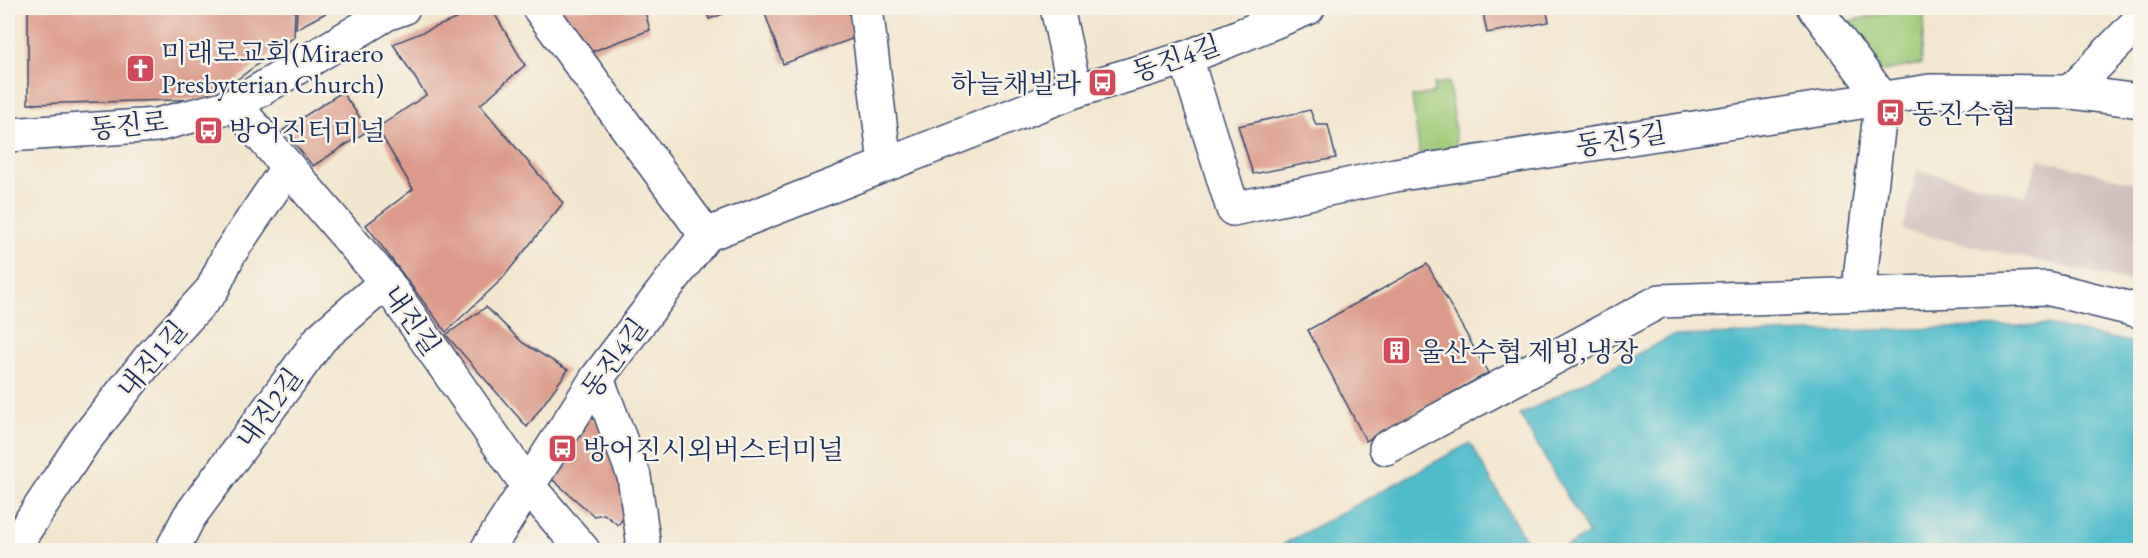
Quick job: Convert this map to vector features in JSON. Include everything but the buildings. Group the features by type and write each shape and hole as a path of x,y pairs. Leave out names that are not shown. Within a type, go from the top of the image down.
{"street":[{"path":"539,8 706,236"},
{"path":"866,8 885,164"},
{"path":"1057,8 1075,91"},
{"name":"동진4길","path":"528,486 597,378 706,236 1075,91 1186,58 1308,8"},
{"path":"1815,8 1882,98 1858,294"},
{"name":"동진로","path":"8,135 157,125 235,105 391,10"},
{"path":"2070,92 2140,20"},
{"name":"동진5길","path":"1186,58 1233,209 1395,175 1930,91 2070,92 2140,101"},
{"name":"내진길","path":"235,105 386,282 528,486 583,550"},
{"name":"내진1길","path":"14,550 84,441 149,359 212,290 229,255 288,167"},
{"name":"내진2길","path":"172,550 189,517 321,338 386,282"},
{"path":"1386,448 1660,301 2046,288 2140,311"},
{"path":"597,378 634,476 643,540 642,550"},
{"path":"487,550 528,486"}],"shaded area":[{"path":"2039,159 2140,184 2140,284 1903,230 1917,170 2025,196"}],"green space":[{"path":"1907,8 1925,8 1921,64 1882,71 1843,23"},
{"path":"1449,82 1457,149 1420,155 1412,97 1434,93 1434,84"}],"water":[{"path":"2047,325 2140,344 2140,550 1560,550 1589,534 1520,415 1672,336"},
{"path":"1470,443 1531,550 1273,550"}],"place":[{"name":"미래로교회(Miraero Presbyterian Church)","path":"140,68"},
{"name":"하늘채빌라","path":"1102,83"},
{"name":"동진수협","path":"1891,113"},
{"name":"방어진터미널","path":"208,130"},
{"name":"울산수협 제빙,냉장","path":"1397,351"},
{"name":"방어진시외버스터미널","path":"562,449"}]}
